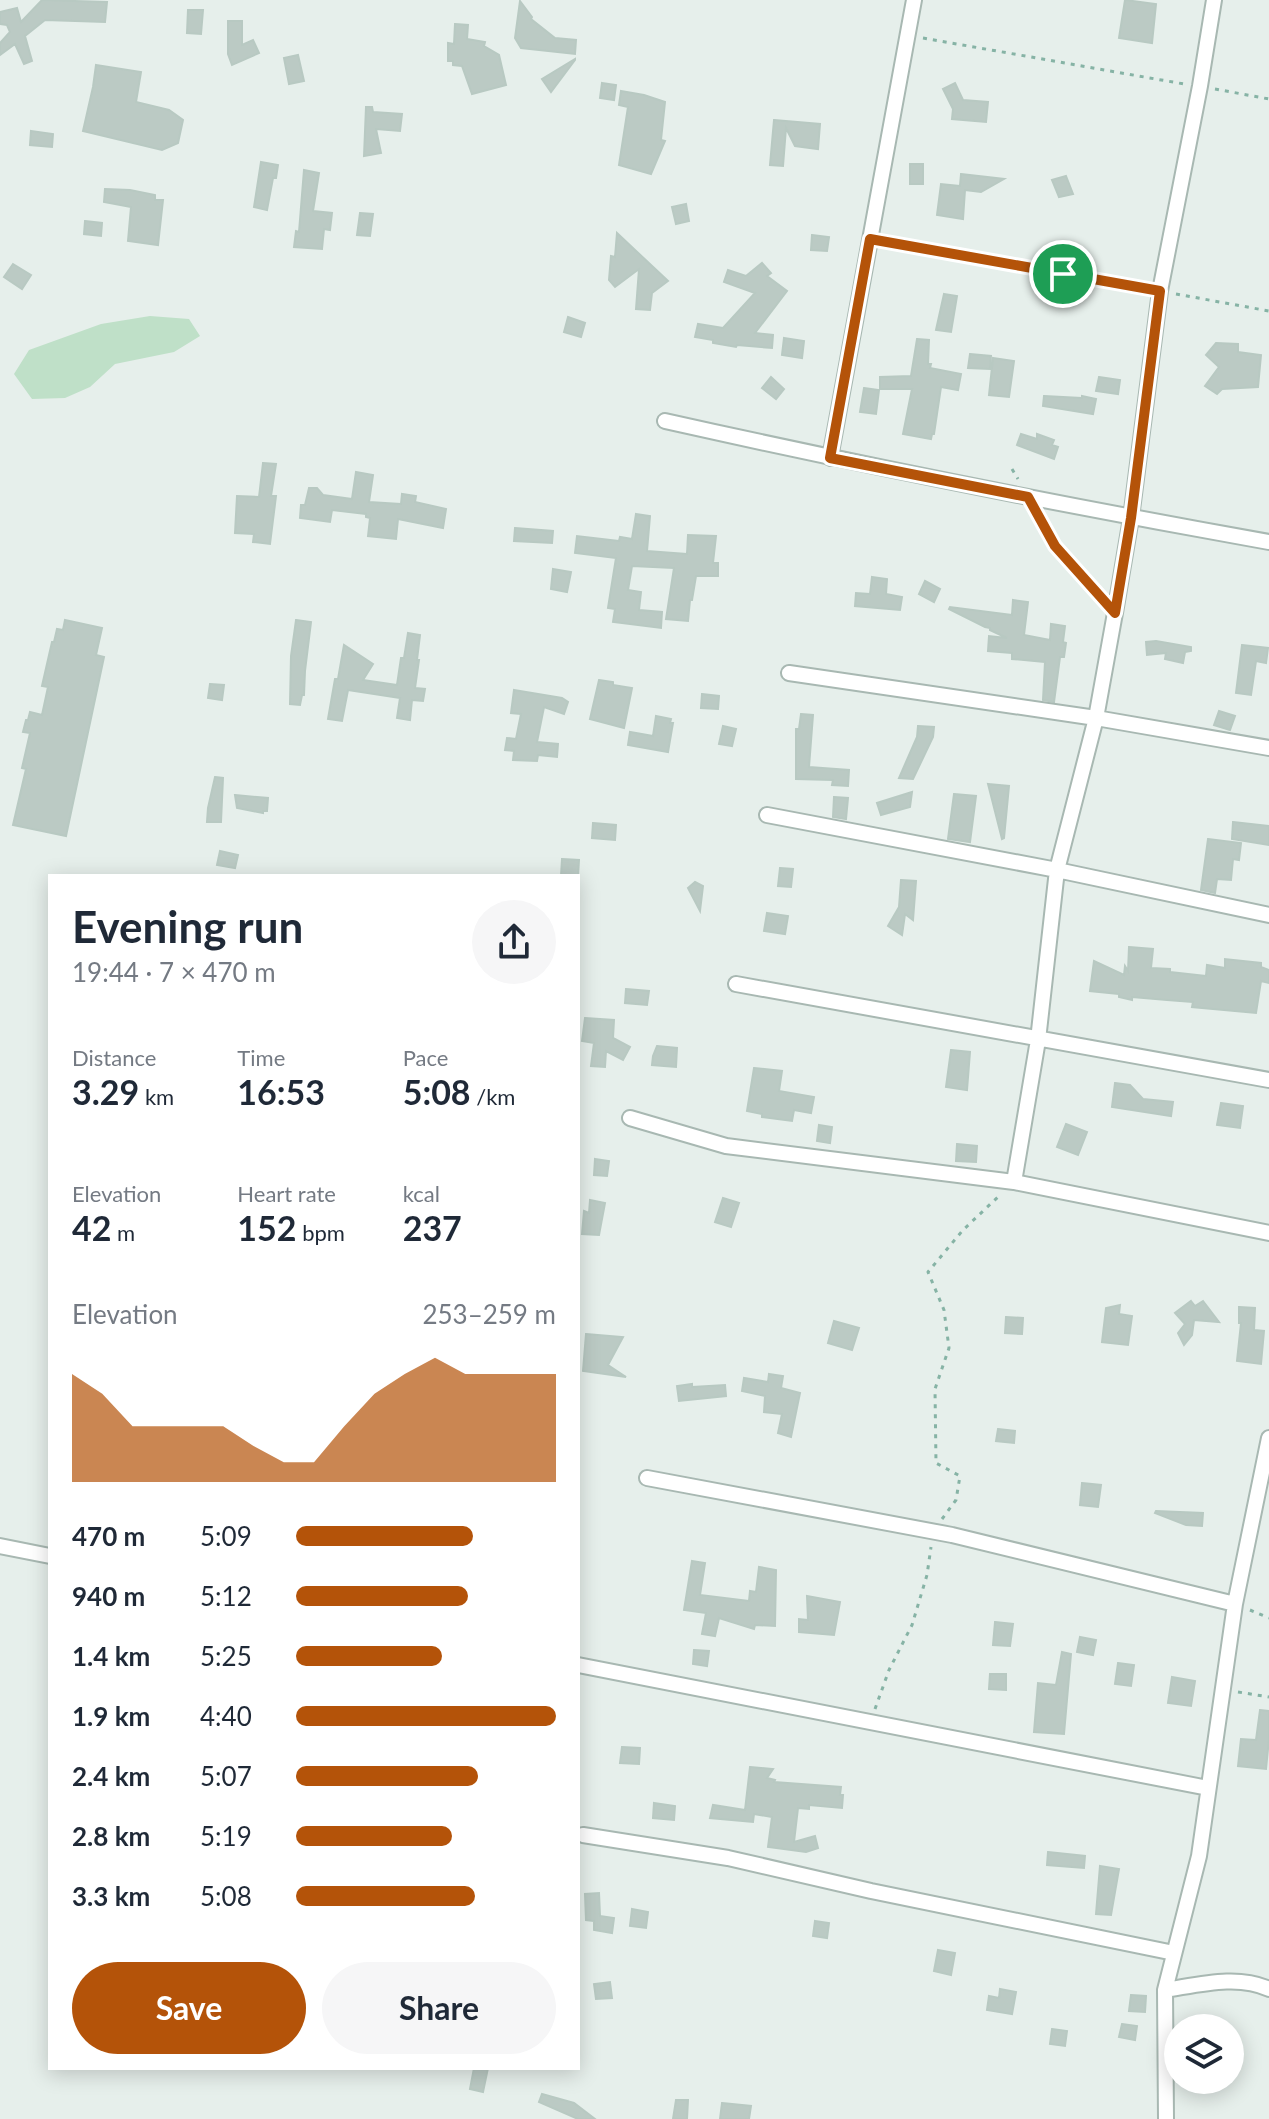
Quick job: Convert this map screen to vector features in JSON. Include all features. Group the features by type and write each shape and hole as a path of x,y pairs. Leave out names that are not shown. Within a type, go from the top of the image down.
{"street":[{"path":"830,458 914,0"},
{"path":"1014,1182 1038,1040 1057,870 1096,718 1115,613 1131,518 1160,291 1214,0"},
{"path":"665,421 830,458 1269,542"},
{"path":"789,673 1096,718 1269,748"},
{"path":"767,815 1057,870 1269,915"},
{"path":"736,984 1269,1080"},
{"path":"630,1118 726,1146 1014,1182 1269,1233"},
{"path":"1166,2119 1165,1990 1199,1856 1235,1604 1269,1438"},
{"path":"647,1478 933,1531 1235,1604"},
{"path":"0,1546 48,1556"},
{"path":"580,1665 1208,1788"},
{"path":"583,1835 728,1858 871,1891 1174,1953"},
{"path":"1165,1990 1217,1982 1269,1989"}],"path":[{"path":"908,35 1269,99"},
{"path":"870,239 1269,311"},
{"path":"1012,469 1055,546 1115,613"},
{"path":"871,1721 889,1670 912,1625 927,1575 933,1531 956,1500 960,1476 936,1463 935,1389 949,1348 944,1310 928,1272 963,1230 1014,1182"},
{"path":"1235,1604 1269,1618"},
{"path":"1223,1689 1269,1697"}],"green space":[{"path":"150,316 189,319 200,336 174,352 115,364 90,387 65,398 32,399 14,374 29,350 101,324"}],"building":[{"path":"42,0 107,2 105,22 45,20 25,36 32,61 24,64 15,44 0,55 0,43 10,32 7,25 0,24 0,12 17,8 21,22"},
{"path":"1125,0 1156,4 1152,43 1119,38"},
{"path":"520,1 531,19 555,38 576,40 575,54 521,48 515,38"},
{"path":"188,10 203,10 201,34 187,33"},
{"path":"228,21 242,21 242,45 253,40 259,53 232,65 228,54"},
{"path":"455,24 468,25 467,39 485,42 484,46 499,55 506,85 472,94 462,66 448,61 448,43 454,44"},
{"path":"298,55 304,81 289,84 284,58"},
{"path":"575,60 551,92 542,79"},
{"path":"96,65 141,72 136,102 169,110 183,120 178,143 162,150 83,131"},
{"path":"602,83 616,85 614,100 600,98"},
{"path":"955,83 963,100 988,102 986,122 952,119 953,109 943,89"},
{"path":"621,91 665,102 661,140 665,141 651,174 619,165 628,107 619,105"},
{"path":"366,107 372,107 373,112 402,114 400,131 376,129 381,153 364,156"},
{"path":"774,120 820,124 818,149 795,146 786,128 783,166 770,165"},
{"path":"31,131 53,134 52,147 30,145"},
{"path":"261,162 278,165 267,210 254,207"},
{"path":"910,164 923,164 923,184 910,184"},
{"path":"304,170 319,173 313,211 332,213 330,230 324,229 322,249 294,247 296,231 299,232"},
{"path":"961,174 1004,179 981,192 965,190 963,219 937,215 941,184 960,186"},
{"path":"1066,176 1073,194 1059,197 1052,180"},
{"path":"105,189 130,190 155,195 155,200 163,200 158,245 128,241 131,207 104,202"},
{"path":"686,204 689,221 676,224 672,207"},
{"path":"360,213 373,214 370,236 357,235"},
{"path":"85,221 102,223 101,236 84,234"},
{"path":"617,233 668,281 652,293 650,310 636,309 639,269 615,287 609,280"},
{"path":"812,235 829,237 827,251 811,250"},
{"path":"762,263 771,273 767,276 787,291 755,333 773,335 772,348 736,347 695,337 698,324 723,328 755,293 724,282 728,270 746,276"},
{"path":"13,264 31,275 22,289 4,277"},
{"path":"944,294 957,296 951,332 936,330"},
{"path":"568,317 585,323 581,337 564,332"},
{"path":"784,338 804,341 802,358 782,355"},
{"path":"917,339 929,340 930,368 961,374 958,390 941,387 931,439 903,434 912,389 880,389 880,377 911,376"},
{"path":"1216,343 1238,344 1238,352 1261,355 1258,387 1222,389 1217,394 1205,386 1219,367 1206,355"},
{"path":"970,354 991,356 990,369 968,368"},
{"path":"993,358 1014,361 1009,397 989,395"},
{"path":"771,377 784,389 776,399 762,388"},
{"path":"1099,377 1120,380 1118,394 1096,391"},
{"path":"864,388 879,390 876,414 860,412"},
{"path":"1044,396 1096,399 1093,414 1043,406"},
{"path":"1021,434 1037,439 1037,434 1054,440 1052,445 1058,447 1054,459 1017,445"},
{"path":"263,463 276,464 271,496 276,496 270,544 253,542 254,534 235,533 237,496 259,497"},
{"path":"356,472 373,475 369,502 401,504 402,494 416,496 415,502 446,509 443,528 398,519 396,539 368,536 370,518 366,514 332,510 330,522 300,518 301,505 305,505 309,488 317,488 323,495 352,499"},
{"path":"636,514 650,516 647,551 687,554 688,535 716,536 713,563 718,563 718,576 696,576 688,621 666,619 674,568 632,566 628,590 641,592 639,610 662,612 661,628 613,622 615,609 608,608 616,558 575,553 577,536 619,541 620,537 632,539"},
{"path":"515,528 553,531 552,543 514,541"},
{"path":"553,569 571,572 567,592 551,589"},
{"path":"872,577 887,579 886,594 902,597 900,610 855,606 856,593 870,594"},
{"path":"925,581 940,589 934,602 919,594"},
{"path":"1013,600 1028,602 1024,635 1050,640 1051,624 1065,626 1064,657 1060,657 1054,702 1043,700 1045,662 1012,659 1012,653 988,651 989,636 1007,638 949,609 1012,615"},
{"path":"65,620 102,628 96,655 104,657 66,836 13,825 26,769 22,768 30,733 23,732 26,720 30,712 42,715 48,687 42,686 52,642 57,629 63,630"},
{"path":"296,620 311,622 304,695 300,705 290,704 291,656"},
{"path":"408,633 420,635 415,688 425,689 423,701 412,700 410,720 397,718 400,698 348,690 342,721 328,719 344,645 373,664 363,680 397,685"},
{"path":"1146,642 1191,647 1191,651 1185,652 1183,663 1165,659 1166,653 1147,655"},
{"path":"1242,645 1268,648 1266,663 1256,661 1251,695 1236,693"},
{"path":"599,680 632,688 624,728 590,719"},
{"path":"210,684 224,685 222,700 208,698"},
{"path":"514,690 562,698 568,702 564,714 544,707 537,742 558,744 557,757 538,755 537,761 513,760 514,751 505,750 507,738 516,739 521,714 511,713"},
{"path":"702,694 719,696 718,709 701,708"},
{"path":"1219,711 1235,716 1230,730 1214,725"},
{"path":"801,714 813,715 809,767 849,770 848,786 832,785 833,780 796,779 796,729 799,729"},
{"path":"656,716 671,719 670,723 673,723 668,752 628,745 630,732 653,736"},
{"path":"723,726 736,729 732,746 719,744"},
{"path":"918,726 934,727 933,737 913,779 899,778 917,737"},
{"path":"215,777 223,778 221,822 207,822 208,808"},
{"path":"988,784 1009,786 1002,839"},
{"path":"912,792 910,807 881,815 877,803"},
{"path":"954,794 976,796 970,842 948,839"},
{"path":"235,795 268,798 267,811 237,808"},
{"path":"834,797 848,798 846,819 833,817"},
{"path":"1233,822 1269,826 1269,845 1232,839"},
{"path":"593,823 616,825 615,840 592,838"},
{"path":"1208,839 1241,843 1239,860 1233,859 1231,880 1217,879 1215,893 1201,890"},
{"path":"220,851 238,855 235,868 217,865"},
{"path":"562,859 579,860 578,874 561,874"},
{"path":"780,868 793,869 791,887 778,886"},
{"path":"901,880 916,881 913,920 905,914 902,935 888,926 899,907"},
{"path":"695,882 703,886 700,911 688,888"},
{"path":"767,913 788,916 785,934 764,931"},
{"path":"1129,947 1153,949 1151,968 1170,969 1170,972 1206,976 1207,965 1225,968 1225,959 1261,963 1261,967 1269,970 1269,983 1261,981 1256,1013 1192,1007 1193,1002 1132,997 1132,1000 1119,997 1119,994 1090,991 1094,961 1124,975 1125,966 1128,971"},
{"path":"626,989 649,991 647,1005 625,1003"},
{"path":"585,1018 614,1020 613,1038 630,1047 623,1060 606,1051 605,1067 591,1066 594,1043 582,1041"},
{"path":"657,1046 677,1048 676,1067 652,1065"},
{"path":"951,1050 970,1052 967,1090 946,1087"},
{"path":"754,1068 782,1071 779,1091 814,1097 811,1113 794,1110 792,1121 762,1117 762,1114 747,1111"},
{"path":"1115,1083 1130,1085 1143,1099 1173,1102 1171,1116 1112,1107"},
{"path":"1221,1103 1243,1106 1240,1128 1217,1125"},
{"path":"1066,1124 1087,1132 1078,1155 1057,1147"},
{"path":"819,1125 832,1127 830,1143 817,1141"},
{"path":"957,1144 977,1146 976,1162 956,1161"},
{"path":"595,1159 609,1161 607,1176 594,1175"},
{"path":"723,1198 739,1203 731,1227 715,1222"},
{"path":"590,1200 605,1203 599,1235 582,1234 584,1211 589,1213"},
{"path":"1191,1301 1195,1306 1203,1301 1219,1322 1194,1320 1192,1335 1184,1345 1178,1333 1185,1324 1175,1313"},
{"path":"1120,1305 1119,1314 1132,1316 1128,1345 1102,1342 1106,1308"},
{"path":"1239,1307 1255,1308 1254,1330 1264,1331 1261,1364 1237,1361 1241,1323"},
{"path":"1006,1317 1023,1318 1022,1334 1005,1333"},
{"path":"834,1321 859,1328 852,1350 828,1343"},
{"path":"586,1334 623,1337 608,1365 626,1377 583,1371"},
{"path":"769,1374 783,1376 781,1388 800,1393 791,1437 778,1433 782,1414 764,1412 765,1396 742,1391 744,1378 768,1382"},
{"path":"692,1384 692,1387 725,1385 726,1396 679,1401 677,1386"},
{"path":"998,1429 1015,1431 1014,1443 996,1441"},
{"path":"1082,1483 1101,1485 1098,1507 1080,1505"},
{"path":"1156,1511 1203,1513 1202,1526 1186,1525"},
{"path":"692,1561 705,1563 700,1595 749,1601 750,1591 756,1592 759,1567 776,1570 775,1626 755,1625 754,1629 719,1618 715,1636 702,1634 706,1613 684,1610"},
{"path":"807,1596 840,1602 834,1635 799,1632 799,1619 808,1620"},
{"path":"995,1622 1013,1624 1010,1646 993,1645"},
{"path":"1080,1637 1096,1640 1093,1655 1077,1652"},
{"path":"694,1650 709,1651 707,1666 693,1664"},
{"path":"1062,1652 1071,1654 1064,1734 1034,1732 1038,1683 1056,1685"},
{"path":"1118,1663 1134,1665 1131,1686 1115,1684"},
{"path":"990,1674 1006,1674 1006,1690 989,1689"},
{"path":"1172,1677 1195,1681 1191,1706 1168,1703"},
{"path":"1260,1710 1269,1711 1266,1769 1238,1766 1241,1739 1256,1740"},
{"path":"622,1747 640,1748 639,1764 620,1763"},
{"path":"750,1767 773,1769 767,1778 774,1782 841,1787 842,1808 809,1805 809,1809 798,1808 794,1842 815,1836 818,1848 806,1852 768,1847 772,1817 754,1814 753,1822 710,1818 713,1805 745,1810"},
{"path":"654,1803 675,1806 674,1820 653,1818"},
{"path":"1048,1852 1085,1856 1084,1868 1047,1865"},
{"path":"1100,1866 1119,1869 1111,1915 1096,1914"},
{"path":"599,1893 600,1916 614,1918 612,1933 594,1930 594,1921 586,1920 585,1894"},
{"path":"632,1909 648,1912 646,1928 630,1926"},
{"path":"815,1921 829,1923 827,1938 813,1936"},
{"path":"938,1950 955,1953 951,1975 934,1971"},
{"path":"610,1982 612,1998 596,1999 594,1984"},
{"path":"1000,1989 1016,1992 1012,2014 987,2010 989,1996 999,1998"},
{"path":"1131,1995 1146,1996 1145,2012 1129,2011"},
{"path":"1122,2024 1137,2026 1135,2040 1119,2037"},
{"path":"1052,2029 1067,2031 1065,2046 1050,2044"},
{"path":"474,2070 488,2070 483,2092 470,2089"},
{"path":"542,2094 574,2103 595,2119 578,2119 539,2102"},
{"path":"676,2100 688,2100 687,2119 673,2119"},
{"path":"722,2103 751,2106 749,2119 720,2119"}],"route":[{"path":"870,239 1063,274 1160,291 1131,518 1115,613 1055,546 1028,497 830,458 870,239"}]}
